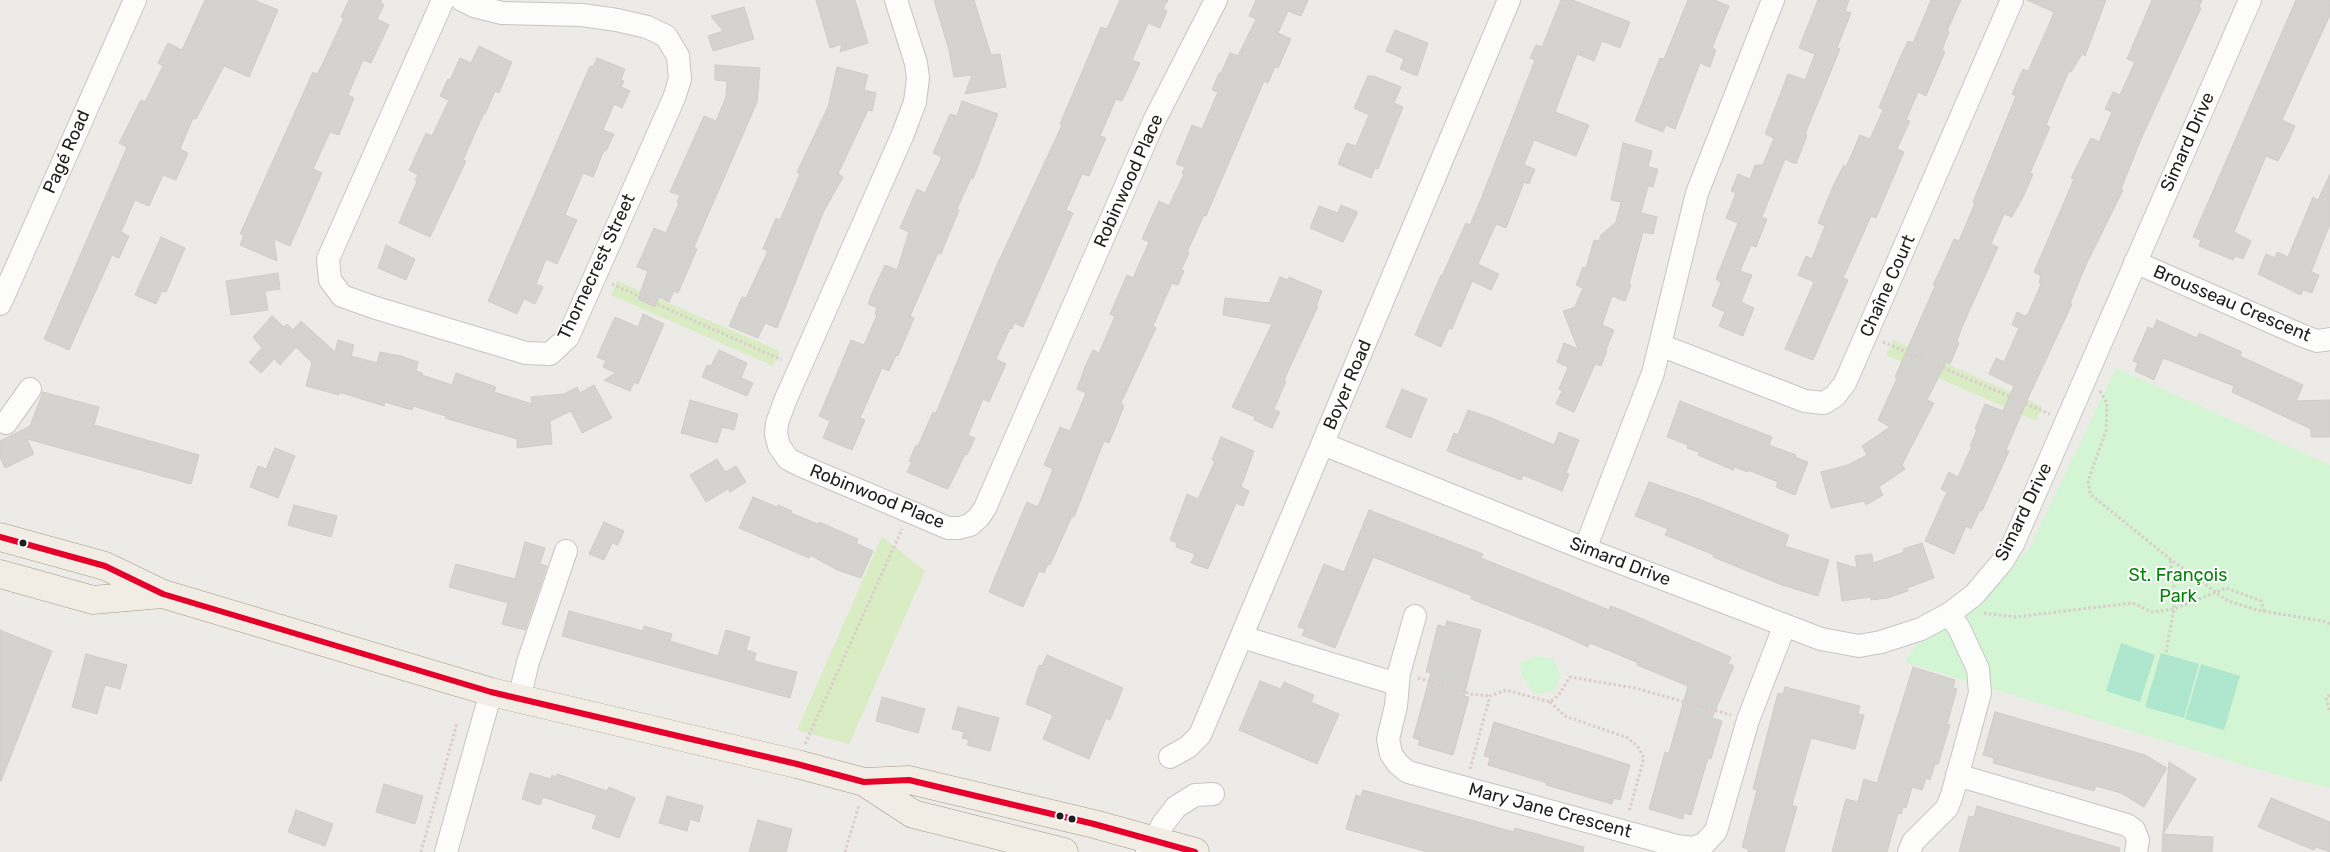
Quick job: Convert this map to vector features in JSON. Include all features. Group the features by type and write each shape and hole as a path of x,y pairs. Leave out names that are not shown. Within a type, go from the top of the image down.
{"main road":[{"path":"0,537 105,566 163,594 491,692 797,764 864,782 909,780 1150,846 1195,852"},
{"path":"0,574 93,600 163,594"},
{"path":"864,782 913,814 1064,852"}],"street":[{"name":"Pagé Road","path":"0,304 135,0"},
{"name":"Thornecrest Street","path":"443,0 328,259 330,280 342,296 395,314 538,354 550,354 568,337 674,98 680,79 678,56 666,36 647,27 617,20 582,16 502,13 474,6 462,0"},
{"name":"Robinwood Place","path":"896,0 918,78 915,102 777,423 776,434 779,446 783,452 788,458 802,466 948,528 970,525 985,508 1155,119 1216,0"},
{"name":"Boyer Road","path":"1170,757 1188,747 1200,735 1509,0"},
{"path":"1585,549 1653,373 1697,193 1772,0"},
{"name":"Chaîne Court","path":"1660,345 1805,401 1824,403 1835,396 1846,383 2012,0"},
{"name":"Simard Drive","path":"1323,444 1784,627 1822,639 1859,646 1904,636 1949,614 1974,595 2002,562 2012,544 2250,0"},
{"name":"Brousseau Crescent","path":"2135,262 2303,336 2317,341 2330,338"},
{"path":"6,423 30,390"},
{"path":"518,699 528,662 566,551"},
{"path":"1909,852 1913,842 1947,808 1980,693 1978,669 1972,654 1949,614"},
{"name":"Mary Jane Crescent","path":"1415,616 1398,678 1396,706 1388,739 1391,754 1398,764 1408,772 1464,788 1677,846 1692,848 1704,844 1716,831 1748,720 1784,627"},
{"path":"1242,637 1398,678"},
{"path":"446,852 491,692"},
{"path":"1957,775 2127,825 2134,830 2138,840 2136,852"},
{"path":"1150,846 1172,812 1182,802 1195,795 1213,794"}],"path":[{"path":"595,276 801,368"},
{"path":"1868,333 2067,421"},
{"path":"2087,376 2099,388 2107,403 2106,430 2088,482 2090,494 2170,559 2228,601 2264,612 2323,621 2330,624"},
{"path":"797,764 910,512"},
{"path":"2166,652 2174,609 2174,585 2170,559"},
{"path":"1974,595 1984,613 2015,617 2132,603 2152,612 2174,609 2226,588 2253,597 2261,602 2264,612"},
{"path":"1550,702 1558,696 1570,677 1635,688 1748,720"},
{"path":"1398,678 1471,694 1490,696 1506,690 1550,702 1565,716 1628,738 1638,747 1644,758 1624,832"},
{"path":"2330,695 2326,698 2330,712"},
{"path":"1464,788 1490,696"},
{"path":"421,852 457,723"},
{"path":"845,852 854,826 864,782"}],"green space":[{"path":"617,281 780,351 773,366 611,295"},
{"path":"1893,340 2042,406 2036,421 1886,355"},
{"name":"St. François Park","path":"2116,368 2330,465 2330,788 2280,776 1904,662 1916,646 1975,606 2029,549"},
{"path":"882,536 925,571 851,740 849,744 797,730"},
{"path":"2121,643 2155,655 2140,702 2106,691"},
{"path":"2161,653 2199,664 2184,718 2145,707"},
{"path":"1538,656 1554,659 1561,678 1553,691 1535,694 1521,674 1520,662"},
{"path":"2201,664 2240,676 2224,730 2185,719"}],"building":[{"path":"205,0 254,0 278,10 249,77 224,66 196,119 193,118 180,149 188,153 176,180 163,175 149,206 135,200 121,232 129,236 119,258 112,255 69,350 44,339 127,147 119,143 141,100 145,102 163,66 158,63 168,43 182,50"},
{"path":"349,0 381,0 381,3 384,5 377,19 389,25 371,63 363,60 348,95 354,98 339,135 330,132 313,169 322,173 290,246 274,239 277,261 240,245 244,235 240,234 313,72 317,74 344,18 341,17"},
{"path":"816,0 855,0 868,43 840,52 842,44 830,48"},
{"path":"934,0 974,0 991,55 1000,54 1006,87 965,94 972,75 954,77 949,50"},
{"path":"1120,0 1168,0 1163,9 1167,11 1160,28 1148,23 1132,60 1140,63 1122,101 1116,99 1100,136 1106,138 1089,176 1082,174 1066,210 1073,213 1023,327 1014,323 996,359 1006,364 989,402 983,399 968,435 975,438 948,489 942,487 907,472 912,462 909,461 933,412 936,413 997,265 1062,125 1060,124 1101,27 1107,29"},
{"path":"1256,0 1308,0 1301,16 1288,11 1278,33 1291,39 1278,68 1275,67 1268,83 1264,81 1206,216 1204,215 1187,252 1189,253 1181,270 1184,271 1178,285 1172,283 1153,326 1156,328 1121,403 1124,406 1109,443 1104,441 1074,517 1072,516 1050,565 1048,564 1044,573 1039,571 1023,607 989,592 1027,502 1038,507 1053,469 1044,465 1060,427 1070,431 1086,393 1077,389 1085,367 1093,350 1099,353 1115,316 1110,314 1127,275 1133,278 1149,242 1142,239 1159,201 1169,206 1184,174 1182,173 1185,167 1176,164 1192,125 1202,129 1218,92 1212,90 1219,73 1221,73 1230,53 1238,56 1256,19 1249,16"},
{"path":"1561,0 1572,0 1630,22 1620,48 1602,41 1594,61 1577,54 1555,112 1589,125 1576,156 1534,140 1524,165 1535,169 1529,184 1524,182 1506,228 1496,224 1478,264 1499,274 1491,290 1472,281 1452,329 1449,328 1441,347 1415,335 1466,223 1470,225 1535,60 1530,58 1536,45 1542,47"},
{"path":"1688,0 1714,0 1729,6 1712,48 1716,50 1710,67 1700,63 1675,129 1666,125 1663,132 1635,121 1660,58 1664,59"},
{"path":"1818,0 1849,0 1845,11 1851,13 1837,48 1840,49 1805,134 1807,135 1796,164 1785,159 1762,217 1767,219 1756,247 1751,245 1740,271 1752,275 1741,302 1754,308 1743,336 1719,326 1725,312 1712,306 1721,283 1716,279 1738,223 1726,218 1736,193 1731,191 1738,174 1750,179 1755,165 1763,165 1774,138 1765,134 1788,74 1805,80 1815,54 1799,48"},
{"path":"1931,0 1961,0 1947,31 1949,32 1942,50 1945,52 1926,96 1918,92 1906,120 1910,121 1897,149 1904,152 1876,218 1871,216 1843,278 1848,280 1813,360 1785,349 1814,282 1798,275 1806,256 1812,259 1825,226 1818,223 1834,184 1844,165 1846,167 1860,135 1870,139 1883,110 1879,107 1900,58 1908,41 1913,43"},
{"path":"2027,0 2106,0 2085,56 2082,54 2071,72 2069,71 2046,125 2050,127 2030,173 2033,174 2024,195 2012,217 2004,214 1991,244 1998,247 1962,327 1957,341 1959,343 1950,364 1946,362 1927,400 1934,403 1902,465 1905,469 1879,487 1883,495 1866,505 1864,501 1831,508 1821,472 1848,465 1867,455 1862,446 1890,427 1878,420 1935,286 1933,285 1954,239 1959,241 1975,203 1973,202 2016,96 2012,94 2023,69 2028,71 2054,12"},
{"path":"2152,0 2202,0 2199,7 2201,8 2141,139 2121,189 2123,190 2086,265 2070,303 2072,304 2029,396 2006,450 2009,451 1982,511 1980,510 1971,529 1966,526 1954,554 1925,541 1947,492 1941,489 1949,472 1958,477 1972,446 1970,446 1977,430 1975,429 1985,404 2003,411 2014,386 1989,374 1996,358 2004,362 2019,328 2012,325 2017,312 2025,316 2028,314 2041,284 2039,283 2041,276 2034,272 2074,179 2071,178 2091,138 2099,142 2112,112 2105,109 2113,92 2120,95 2135,62 2127,59"},
{"path":"2296,0 2330,0 2330,15 2282,120 2295,126 2288,142 2278,161 2266,156 2234,232 2251,241 2243,259 2235,256 2233,260 2199,246 2201,240 2193,237"},
{"path":"744,7 754,39 713,51 708,36 723,31 711,16"},
{"path":"1395,30 1428,43 1417,76 1400,69 1404,59 1386,51"},
{"path":"479,46 512,62 499,93 495,91 484,113 463,160 466,161 430,237 399,223 417,181 415,180 418,175 409,170 426,133 432,136 449,100 440,96 448,79 450,80 460,58 471,63"},
{"path":"597,58 625,69 621,80 624,81 621,87 630,91 622,108 614,104 603,130 614,134 606,151 604,150 593,177 583,173 565,215 577,220 557,264 546,259 536,284 543,287 535,304 524,299 517,314 488,301 590,66 593,67"},
{"path":"715,65 760,68 757,102 694,247 697,249 678,293 674,291 669,302 659,297 655,307 638,299 648,271 637,267 654,228 666,233 679,203 677,202 680,195 670,192 704,116 716,121 726,97 727,81 715,80"},
{"path":"837,67 868,75 864,90 876,93 872,111 868,110 838,174 843,177 823,213 777,328 765,323 758,338 729,326 742,297 746,298 768,251 763,249 767,239 776,218 780,220 800,174 797,172 828,107"},
{"path":"1368,76 1374,76 1401,87 1394,103 1403,107 1378,169 1375,168 1371,178 1338,164 1347,143 1356,146 1369,115 1354,108"},
{"path":"962,101 998,114 973,179 971,178 957,209 959,210 941,254 938,253 910,316 914,318 898,356 896,355 889,371 882,368 860,418 865,420 852,450 823,438 830,421 819,416 851,340 864,345 877,315 875,314 877,308 868,304 873,291 885,265 897,270 909,232 900,228 917,189 925,193 942,157 933,153 950,114 957,116"},
{"path":"1623,143 1652,151 1648,167 1658,169 1653,187 1648,186 1641,213 1657,217 1653,234 1643,232 1629,284 1631,285 1625,301 1612,296 1602,325 1614,330 1601,366 1595,364 1574,412 1556,404 1562,391 1559,389 1568,367 1557,362 1564,343 1578,349 1563,311 1575,307 1583,288 1576,285 1583,267 1586,268 1594,240 1599,241 1601,235 1616,222 1621,202 1611,200"},
{"path":"2330,174 2330,224 2311,272 2319,275 2312,293 2303,290 2301,295 2258,274 2266,254 2275,258 2277,252 2288,257 2313,197 2318,200"},
{"path":"1341,205 1358,212 1343,242 1310,228 1319,206 1338,213"},
{"path":"161,237 185,248 166,292 162,291 156,304 135,295"},
{"path":"386,245 415,259 406,280 378,268"},
{"path":"278,273 280,289 265,291 268,310 231,315 226,281"},
{"path":"1280,277 1288,280 1289,277 1322,291 1316,306 1318,306 1284,380 1286,381 1274,409 1280,412 1272,428 1254,420 1255,417 1232,407 1272,324 1223,315 1225,298 1269,303"},
{"path":"643,314 664,324 638,384 634,382 630,391 604,380 616,373 603,367 606,361 597,357 615,317 638,327"},
{"path":"272,316 284,327 287,324 293,330 301,321 335,352 338,340 354,345 351,356 377,363 380,352 401,356 418,362 416,371 422,373 422,375 452,385 456,373 496,387 494,392 532,404 531,397 564,394 577,387 580,393 594,385 612,418 582,433 571,411 550,421 552,444 517,448 517,439 445,418 446,416 413,406 412,410 385,402 384,406 339,392 339,395 306,386 312,363 296,347 280,365 274,359 261,373 249,362 262,348 253,337"},
{"path":"2157,320 2197,338 2199,333 2242,352 2240,356 2303,385 2296,401 2330,400 2330,437 2311,437 2311,429 2232,392 2234,386 2163,358 2154,380 2135,371 2138,363 2133,361 2148,327 2153,329"},
{"path":"719,350 747,363 741,378 753,383 747,396 702,377 707,365 711,366"},
{"path":"1402,389 1427,399 1411,438 1386,427"},
{"path":"43,392 99,407 94,425 199,455 191,484 27,439 34,454 5,468 0,457 0,441 30,426"},
{"path":"690,400 738,414 734,430 722,427 717,443 681,433"},
{"path":"1680,401 1772,437 1769,445 1796,455 1795,457 1808,462 1795,495 1776,487 1778,482 1748,470 1748,472 1734,467 1733,470 1698,455 1699,452 1687,448 1688,445 1667,437"},
{"path":"1468,410 1554,445 1559,432 1579,440 1566,473 1569,474 1562,491 1523,475 1521,480 1447,451 1454,433 1458,435"},
{"path":"1221,437 1254,451 1241,487 1249,491 1243,506 1236,503 1208,569 1191,563 1195,554 1176,547 1177,543 1170,540 1187,494 1198,499 1215,461 1212,460"},
{"path":"275,448 295,456 278,498 250,487 258,466 266,469"},
{"path":"717,459 725,472 736,466 746,482 730,492 728,489 706,502 690,475"},
{"path":"1649,482 1699,499 1789,535 1785,546 1829,560 1818,596 1782,585 1713,557 1714,555 1665,535 1668,529 1635,516"},
{"path":"753,497 777,507 778,505 792,511 791,513 818,524 819,522 858,539 856,543 873,551 861,578 837,570 810,555 809,558 739,528"},
{"path":"294,505 337,516 331,537 288,525"},
{"path":"1369,510 1483,554 1481,558 1609,610 1610,606 1619,609 1731,657 1728,664 1734,666 1712,718 1722,721 1711,759 1708,758 1691,815 1684,813 1683,819 1649,809 1665,752 1669,753 1688,686 1637,665 1638,663 1617,654 1590,643 1588,647 1558,633 1471,599 1472,596 1373,557 1335,648 1302,635 1305,629 1298,627 1324,564 1344,572"},
{"path":"604,522 624,531 618,545 612,543 604,560 589,554"},
{"path":"525,542 545,548 540,564 547,566 525,630 502,624 508,603 449,587 456,564 515,579"},
{"path":"1922,543 1934,578 1907,588 1908,591 1887,598 1871,600 1871,597 1842,601 1837,562 1857,568 1855,556 1872,554 1873,563 1904,552 1903,549"},
{"path":"569,611 643,631 644,626 672,634 670,641 718,656 726,630 750,637 746,650 756,653 754,661 797,672 790,698 562,636"},
{"path":"1447,621 1481,630 1464,696 1469,697 1453,755 1418,745 1420,740 1413,738 1431,673 1426,672 1438,625 1445,627"},
{"path":"0,630 52,651 1,781 0,781"},
{"path":"86,654 127,665 120,689 105,685 97,714 72,707"},
{"path":"1047,655 1123,688 1110,720 1106,718 1089,759 1043,739 1053,715 1026,704 1039,665 1042,666"},
{"path":"1913,667 1955,680 1953,688 1957,689 1947,724 1950,725 1938,764 1935,764 1930,780 1926,778 1922,790 1912,787 1906,808 1903,807 1901,814 1898,813 1887,852 1832,852 1846,799 1858,802 1864,779 1877,783"},
{"path":"1260,681 1281,689 1284,682 1314,695 1311,702 1339,714 1317,764 1239,730"},
{"path":"1785,687 1860,706 1858,714 1864,715 1855,749 1811,738 1792,805 1797,807 1784,852 1748,852 1748,849 1742,847 1757,790 1753,789 1778,693 1783,694"},
{"path":"882,697 925,709 918,733 876,721"},
{"path":"958,707 999,718 990,751 967,745 969,740 962,738 964,732 952,729"},
{"path":"1995,712 2145,755 2167,768 2144,807 2121,793 2096,786 2094,791 1993,763 1994,758 1983,755"},
{"path":"1494,722 1630,765 1620,800 1614,798 1612,804 1546,785 1547,783 1488,765 1490,758 1484,756"},
{"path":"2169,762 2196,779 2163,834"},
{"path":"530,773 551,779 552,775 556,777 557,774 607,791 609,787 635,798 619,838 592,828 597,815 543,797 540,805 522,799"},
{"path":"384,784 423,796 415,824 376,812"},
{"path":"1363,790 1514,832 1515,828 1584,847 1583,852 1427,852 1346,829 1356,795 1361,797"},
{"path":"667,796 703,806 699,822 690,819 687,831 659,823"},
{"path":"2271,798 2330,822 2330,852 2316,847 2314,850 2258,827"},
{"path":"1977,806 2120,848 2119,852 1959,852 1969,816 1974,817"},
{"path":"296,810 333,824 325,846 288,832"},
{"path":"758,820 792,829 786,852 749,852"},
{"path":"2163,834 2213,837 2212,852 2162,852"}],"transit line":[{"path":"0,537 105,566 163,594 491,692 797,764 864,782 909,780 1094,824 1195,852"}]}
